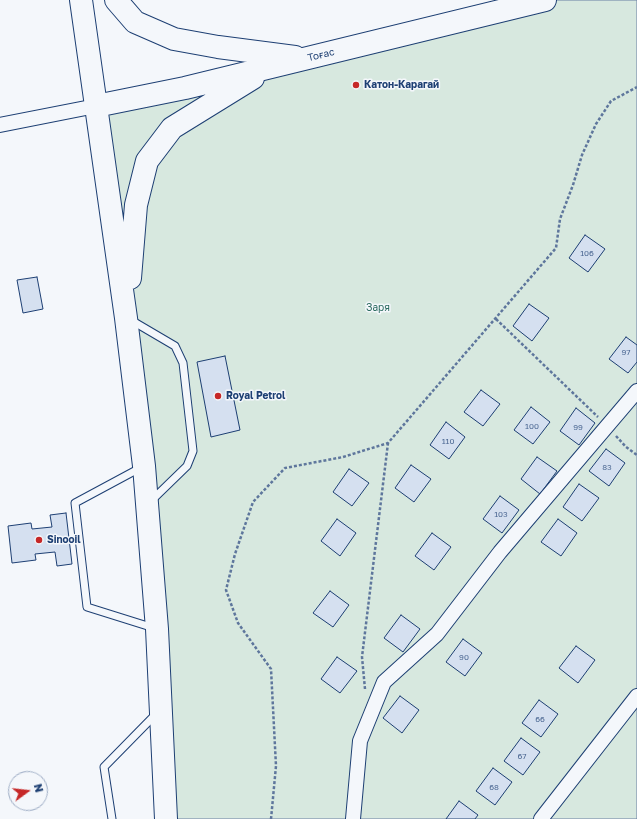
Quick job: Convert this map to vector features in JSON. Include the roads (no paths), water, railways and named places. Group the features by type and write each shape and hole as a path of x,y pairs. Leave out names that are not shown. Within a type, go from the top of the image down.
{"highway":[{"path":"81,0 126,318 144,466 157,629 166,819"},
{"path":"116,0 135,22 174,39 308,58"},
{"name":"Тоғас","path":"96,106 185,88 546,0"},
{"path":"126,318 136,205 147,161 172,128 271,67"}],"street":[{"path":"0,125 96,106"},
{"path":"353,819 360,741 384,682 437,634 500,552 637,391"},
{"path":"541,819 637,696"}],"lane":[{"path":"126,318 175,346 183,363 193,451 187,466 147,505"},
{"path":"144,466 75,503 87,607 157,629"},
{"path":"112,819 104,768 161,709"}],"place":[{"name":"Катон-Карагай","path":"356,85"},
{"name":"Royal Petrol","path":"218,396"},
{"name":"Sinooil","path":"39,540"}],"park label":[{"name":"Заря","path":"378,308"}]}
